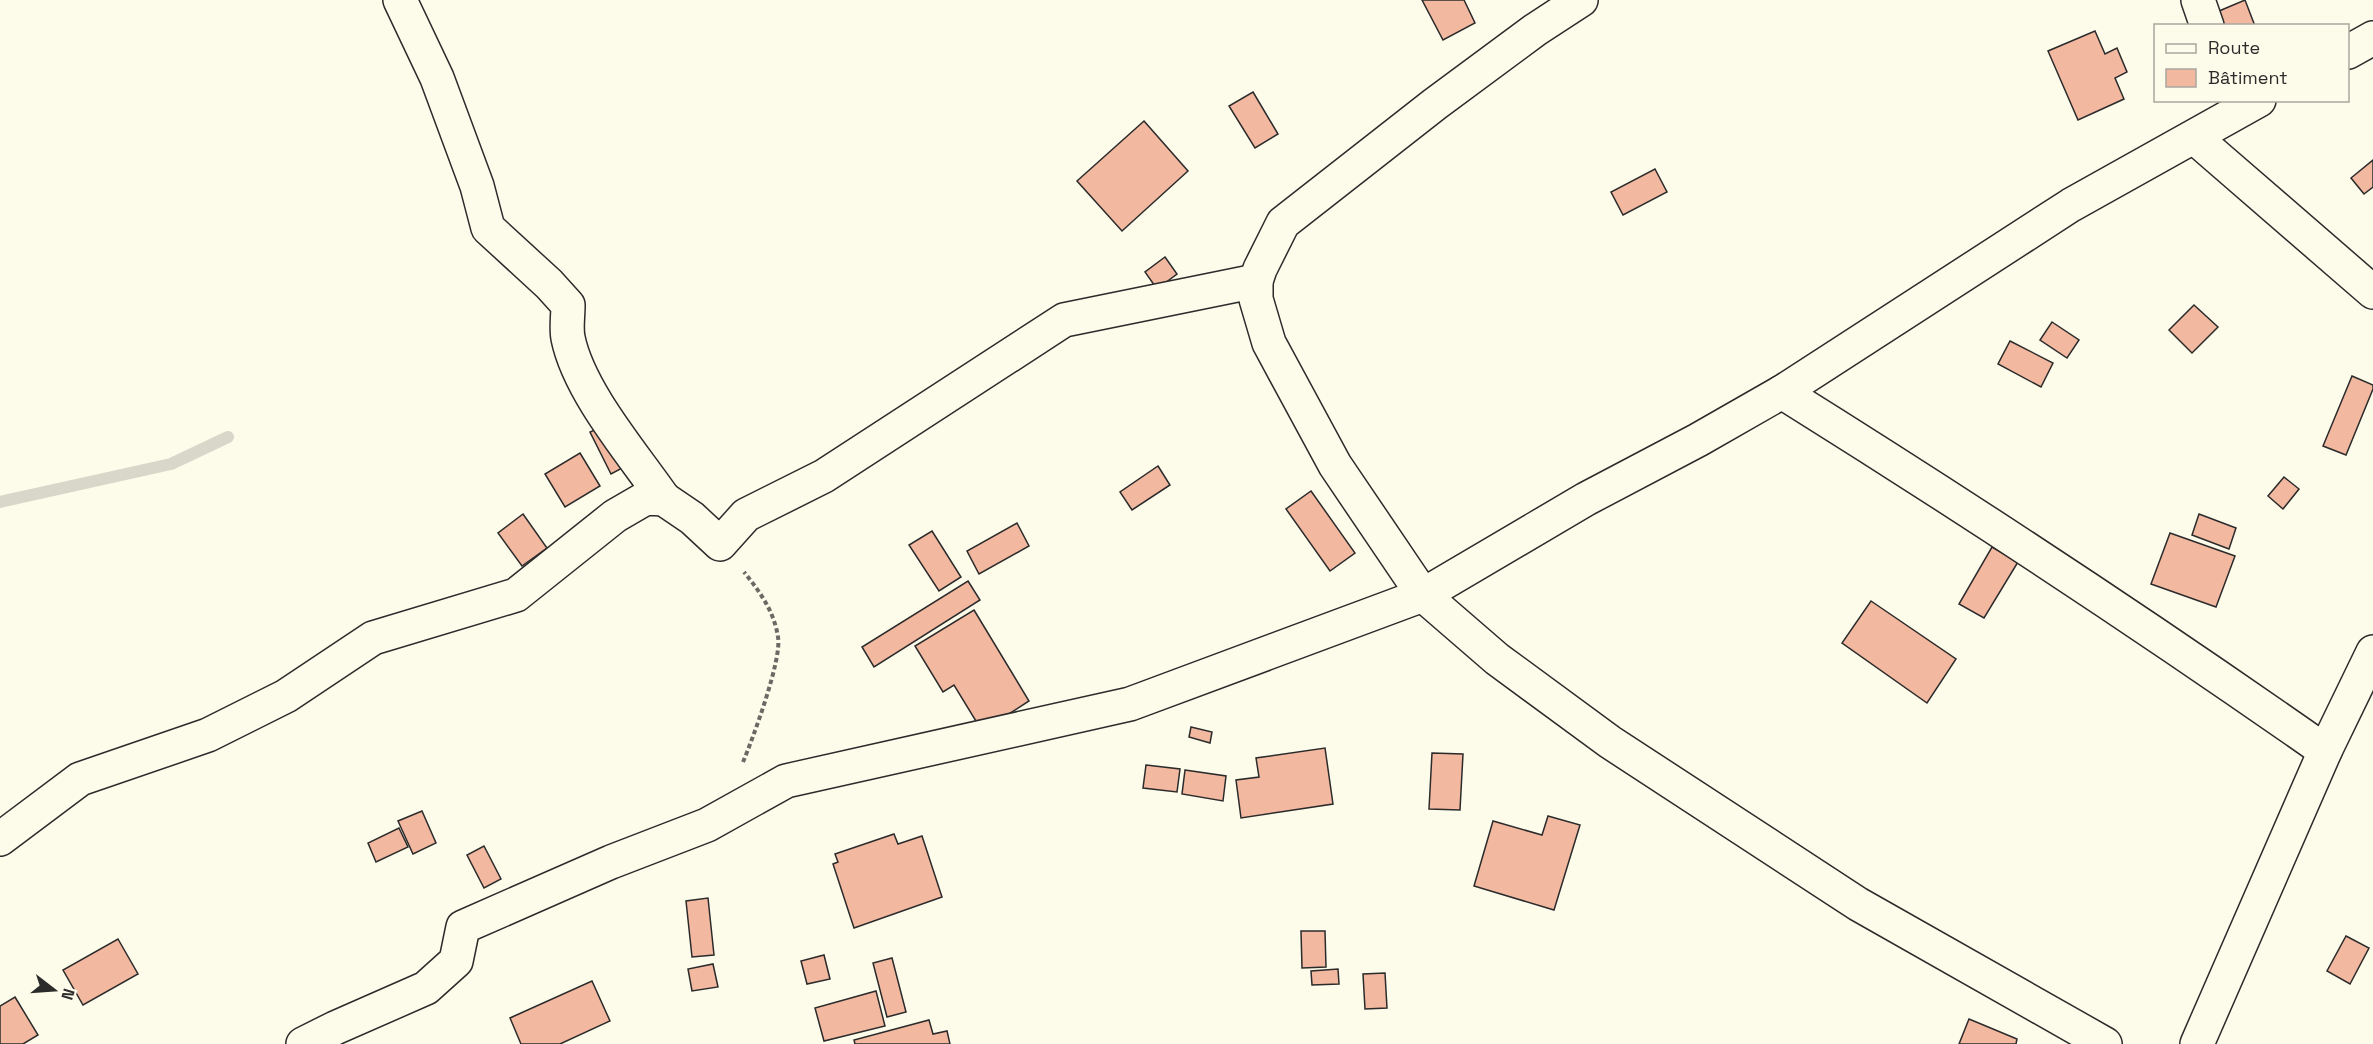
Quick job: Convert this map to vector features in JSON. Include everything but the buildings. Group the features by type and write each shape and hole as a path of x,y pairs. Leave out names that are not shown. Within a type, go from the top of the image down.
{"street":[{"path":"400,0 437,78 477,186 488,228 549,284 568,305 568,337 581,374 602,411 664,499 692,518 720,544 746,516 824,476 1064,320 1256,281"},
{"path":"1581,0 1535,30 1435,104 1283,224 1256,281 1259,314 1274,353 1335,465 1423,595 1497,659 1610,742 1858,904 2105,1044"},
{"path":"2198,0 2206,24"},
{"path":"2349,51 2373,38"},
{"path":"303,1044 426,988 456,961 463,927 611,862 707,825 786,781 1130,704 1423,595 1587,499 1782,392 2071,205 2194,137 2244,104"},
{"path":"2194,137 2373,292"},
{"path":"1782,392 1954,500 2164,638 2325,751"},
{"path":"0,839 80,779 208,735 286,696 373,638 516,595 615,516 646,498 664,499"},
{"path":"2197,1044 2325,751 2373,652"}],"path":[{"path":"720,544 733,556 771,611 779,640 766,696 740,771"}],"waterway":[{"path":"0,502 171,464 228,437"}]}
